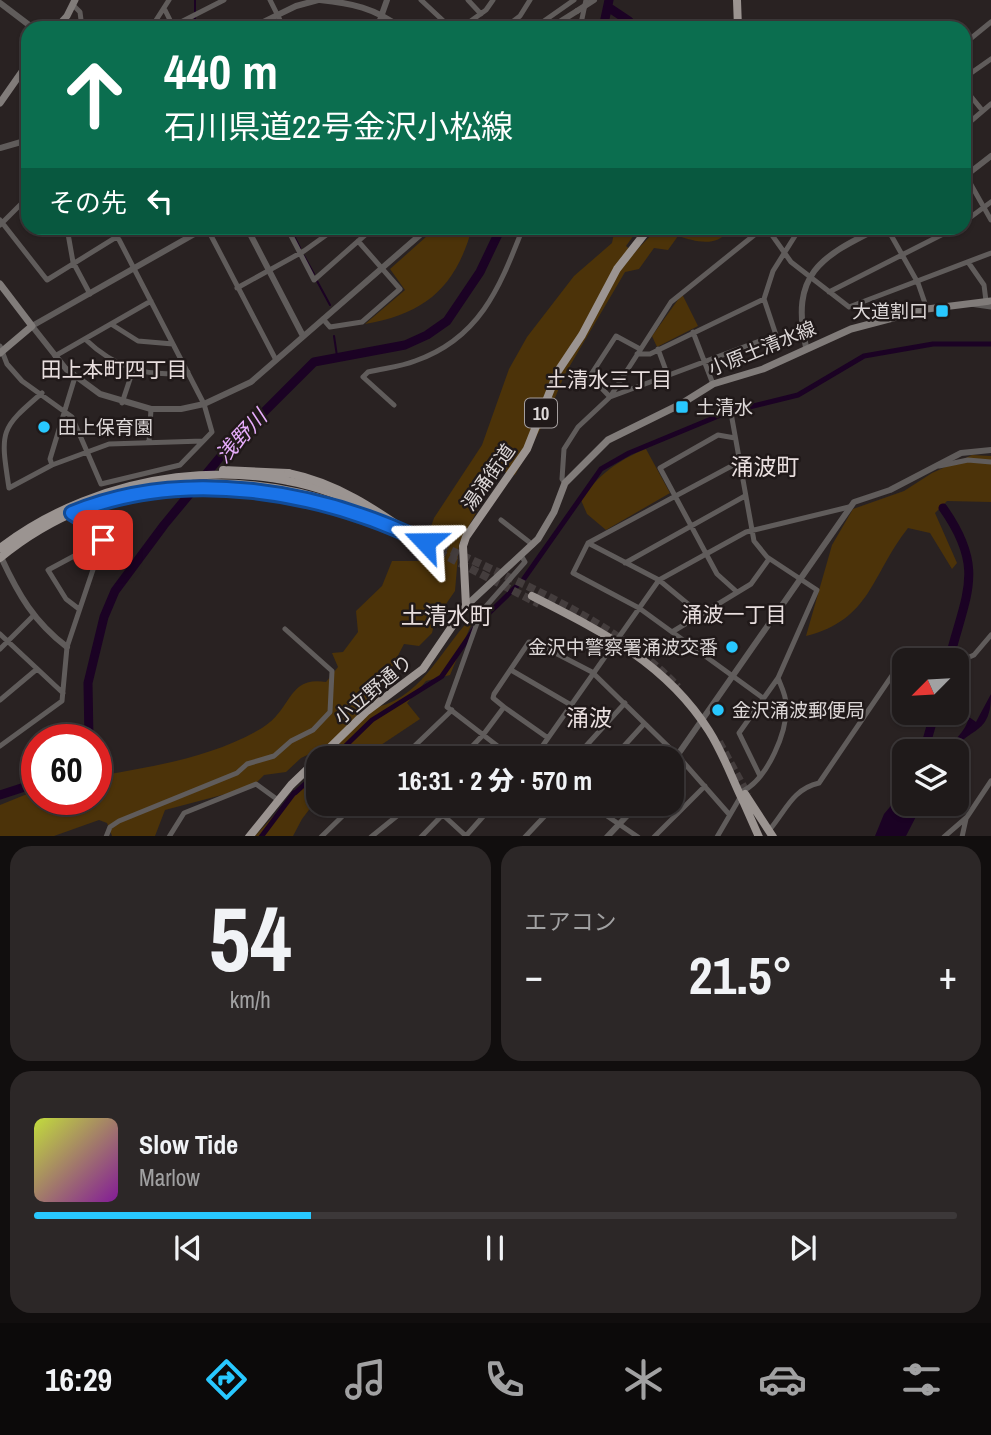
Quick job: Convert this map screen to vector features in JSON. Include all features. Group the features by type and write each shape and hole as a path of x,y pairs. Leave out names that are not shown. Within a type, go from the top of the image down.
{"main road":[{"path":"737,0 738,21"},
{"path":"61,21 74,2"},
{"path":"0,103 21,74"},
{"name":"湯涌街道","path":"466,607 463,546 466,537 527,449 558,371 582,335 617,269 644,235"},
{"path":"0,284 32,326 1,350"},
{"name":"小原土清水線","path":"466,607 533,545 551,519 565,483 608,440 681,404 713,384 762,369 851,329 927,309 967,303 989,303"},
{"path":"0,555 72,513 122,495 288,473 341,489 425,542"},
{"path":"0,555 43,520 102,488 186,475 228,479 320,497 402,530"},
{"path":"228,479 280,496 351,514 415,537"},
{"path":"532,596 617,640 658,670 701,719 743,795 761,836"},
{"name":"小立野通り","path":"331,746 367,711 413,680 466,607"},
{"name":"小立野通り","path":"248,836 306,771"},
{"path":"743,795 772,834"},
{"path":"761,836 757,819 772,834"}],"street":[{"path":"156,21 169,0"},
{"path":"183,21 224,0"},
{"path":"270,0 280,21"},
{"path":"264,21 319,0 356,4 382,14 392,21"},
{"path":"379,21 387,0"},
{"path":"421,0 444,21"},
{"path":"468,0 481,13"},
{"path":"470,21 493,0"},
{"path":"513,21 520,16 530,0"},
{"path":"544,21 574,0"},
{"path":"583,21 586,0"},
{"path":"561,21 594,0"},
{"path":"74,2 80,12 81,21"},
{"path":"0,3 24,21"},
{"path":"164,8 170,21"},
{"path":"971,38 991,22"},
{"path":"971,73 991,59"},
{"path":"971,97 982,110"},
{"path":"971,120 991,104"},
{"path":"0,148 21,142"},
{"path":"971,171 991,156"},
{"path":"971,186 991,220"},
{"path":"971,217 991,202"},
{"path":"1,350 6,364 15,374 72,417 102,488 180,465 212,432 204,404 117,235 47,280 1,222 21,203"},
{"path":"68,235 72,262 90,294"},
{"path":"194,235 32,326 75,377 100,394 122,403 151,409 181,409 204,404 251,382 420,235"},
{"path":"210,235 276,360"},
{"path":"251,235 303,336"},
{"path":"290,235 314,280 365,235"},
{"path":"237,288 300,253 326,235"},
{"path":"394,405 363,377 368,372 436,353 476,321 497,292 520,235"},
{"path":"565,483 562,479 564,449 578,427 610,397 638,351 681,291 756,235"},
{"path":"770,235 783,253 808,278 849,307 991,253"},
{"path":"610,397 776,335 764,299 773,271 795,235"},
{"path":"806,347 801,298 808,278 824,258 866,235"},
{"path":"891,235 918,283 927,309"},
{"path":"829,292 941,235"},
{"path":"323,319 330,327 362,322 400,289 358,241"},
{"path":"968,262 984,285 989,303"},
{"path":"610,397 590,376 616,336 638,351 649,354 764,299"},
{"path":"55,356 151,301"},
{"path":"111,324 138,341 173,344"},
{"path":"693,332 713,384"},
{"path":"85,339 97,351 133,370 167,375 188,372"},
{"path":"658,349 668,376"},
{"path":"122,403 133,370"},
{"path":"52,465 50,459 75,377"},
{"path":"42,393 5,424 0,449 9,488 52,465 109,444 203,441"},
{"path":"149,442 151,409"},
{"path":"731,413 751,531 758,549 817,590 778,678 739,733 760,776"},
{"path":"735,438 718,435 660,468 717,574 737,592"},
{"path":"684,746 854,502 890,489 961,453 991,450"},
{"path":"928,468 968,460 991,462"},
{"path":"739,462 587,543 573,573 639,608 763,698"},
{"path":"625,563 745,496"},
{"path":"542,746 659,580 751,531 849,507"},
{"path":"0,746 62,701 67,647 102,541 101,531 72,513"},
{"path":"501,520 533,545"},
{"path":"79,609 66,599 48,570 102,541"},
{"path":"587,543 659,580 700,614"},
{"path":"0,555 33,616 67,647"},
{"path":"497,746 447,707 452,686 477,631 481,612 525,562 522,557"},
{"path":"672,632 751,583 769,559"},
{"path":"0,649 33,616"},
{"path":"106,836 110,827 118,821 274,756 291,741 319,725 330,712 332,671 285,629"},
{"path":"0,634 63,693"},
{"path":"772,834 788,801 809,786 819,783 906,654 916,648 960,657 974,655 991,635"},
{"path":"548,738 493,698 532,642 592,672 667,746"},
{"path":"0,700 37,670"},
{"path":"511,670 571,705"},
{"path":"717,836 728,814 760,776 775,747 786,712 785,698 778,678"},
{"path":"586,746 625,703"},
{"path":"472,746 504,706"},
{"path":"414,746 452,710"},
{"path":"624,746 644,724"},
{"path":"684,763 728,814"},
{"path":"944,836 967,817 991,781"},
{"path":"169,836 184,813 200,804 240,793 256,784 278,800"},
{"path":"654,836 705,786"},
{"path":"321,836 342,816"},
{"path":"371,836 396,816"},
{"path":"421,836 441,816"},
{"path":"443,816 465,836 483,816"},
{"path":"525,836 544,816"},
{"path":"609,816 638,836"},
{"path":"607,836 627,816"},
{"path":"962,836 967,817"}],"shaded area":[{"path":"828,19 867,21 821,21"},
{"path":"428,235 470,235 457,266 435,294 405,313 365,324 405,290 390,269"},
{"path":"614,235 634,235 626,246 634,253 651,235 724,235 711,241 678,236 668,250 654,248 639,269 625,272 565,374 546,419 515,475 501,471 485,485 482,502 459,544 455,591 435,620 432,633 419,646 404,644 377,696 378,707 409,691 433,667 476,613 450,675 426,681 407,703 420,719 380,746 306,746 306,756 286,772 264,775 252,787 165,810 155,836 112,836 107,823 99,820 54,836 0,836 0,805 21,796 21,815 112,815 112,773 185,759 244,738 272,720 304,684 313,681 326,682 338,667 332,653 343,652 358,632 356,611 382,586 392,561 419,561 434,518 482,445 509,369 527,337 574,276 612,243"},
{"path":"682,294 698,326 657,347 652,336"},
{"path":"646,449 670,493 606,530 587,514 581,500 609,469"},
{"path":"972,455 991,456 991,502 947,501 935,513 957,563 952,569 930,533 908,528 857,607 828,629 806,636 832,545 853,509 904,491 932,473"},
{"path":"991,694 988,717 984,723 965,739 956,739 966,725 970,724 970,718 976,722"},
{"path":"306,781 306,814 293,836 255,836"},
{"path":"892,804 892,816 916,816 906,836 875,836 884,814"}],"waterway":[{"path":"195,0 195,12"},
{"name":"浅野川","path":"604,21 609,0"},
{"path":"608,7 629,21"},
{"path":"294,235 300,248"},
{"name":"浅野川","path":"89,724 88,683 104,617 115,591 164,525 226,450 314,362 405,345 427,335 447,321 480,272 498,235"},
{"path":"304,256 314,274"},
{"path":"317,281 330,305"},
{"path":"334,336 337,356"},
{"path":"729,412 798,395 864,356 933,344 991,344"},
{"path":"487,615 523,580 601,469 629,453 728,412"},
{"path":"943,508 956,529 968,565 966,599 952,648"},
{"path":"442,676 475,628"},
{"path":"345,746 372,720 441,677"},
{"path":"927,739 931,725"},
{"path":"295,793 306,783"},
{"name":"浅野川","path":"0,795 21,788"},
{"path":"262,836 294,793"}],"tunnel":[{"path":"419,535 522,583 590,619 622,639 678,687"},
{"path":"417,541 539,604"},
{"path":"719,742 748,795"}],"place":[{"name":"大道割口","path":"942,311"},
{"name":"土清水","path":"682,407"},
{"name":"田上保育園","path":"44,427"},
{"name":"金沢中警察署涌波交番","path":"732,647"},
{"name":"金沢涌波郵便局","path":"718,710"}],"district":[{"name":"田上本町四丁目","path":"114,369"},
{"name":"土清水三丁目","path":"609,379"},
{"name":"涌波町","path":"765,466"},
{"name":"涌波一丁目","path":"734,614"},
{"name":"土清水町","path":"447,615"},
{"name":"涌波","path":"589,717"}],"route":[{"path":"103,540 101,531 72,513 122,495 201,488 240,490 285,497 363,517 425,542"}]}
